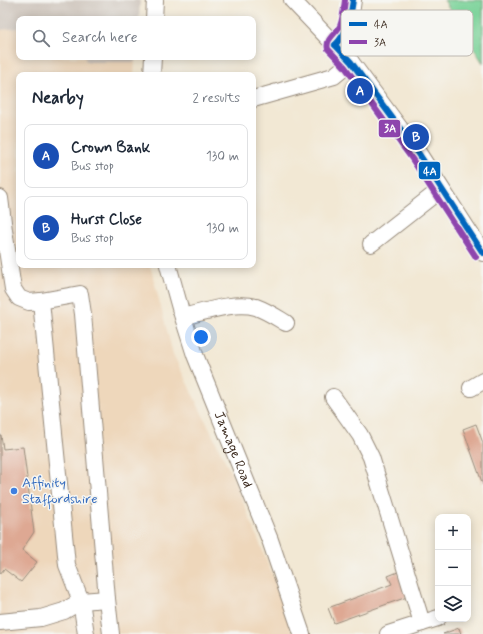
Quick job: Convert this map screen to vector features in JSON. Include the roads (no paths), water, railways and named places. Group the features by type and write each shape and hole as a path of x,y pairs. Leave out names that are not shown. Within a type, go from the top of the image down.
{"street":[{"path":"154,16 155,0"},
{"path":"292,0 341,51"},
{"path":"351,10 353,0"},
{"path":"335,45 341,39"},
{"path":"345,56 419,154 483,253"},
{"path":"152,60 152,72"},
{"path":"256,98 334,76 351,62"},
{"path":"371,244 441,189"},
{"path":"0,198 12,289 19,298 28,302 80,294 111,634"},
{"name":"Jamage Road","path":"169,268 195,355 270,540 302,634"},
{"path":"41,301 67,565 80,601 86,634"},
{"path":"183,317 220,308 238,306 255,307 272,314 286,323"},
{"path":"333,397 360,435 370,457 422,623"},
{"path":"0,622 41,618 64,611 80,601 107,599"},
{"path":"398,632 435,619"}],"place":[{"name":"Crown Bank","path":"360,91"},
{"name":"Hurst Close","path":"416,137"},
{"name":"Affinity Staffordshire","path":"14,491"}]}
